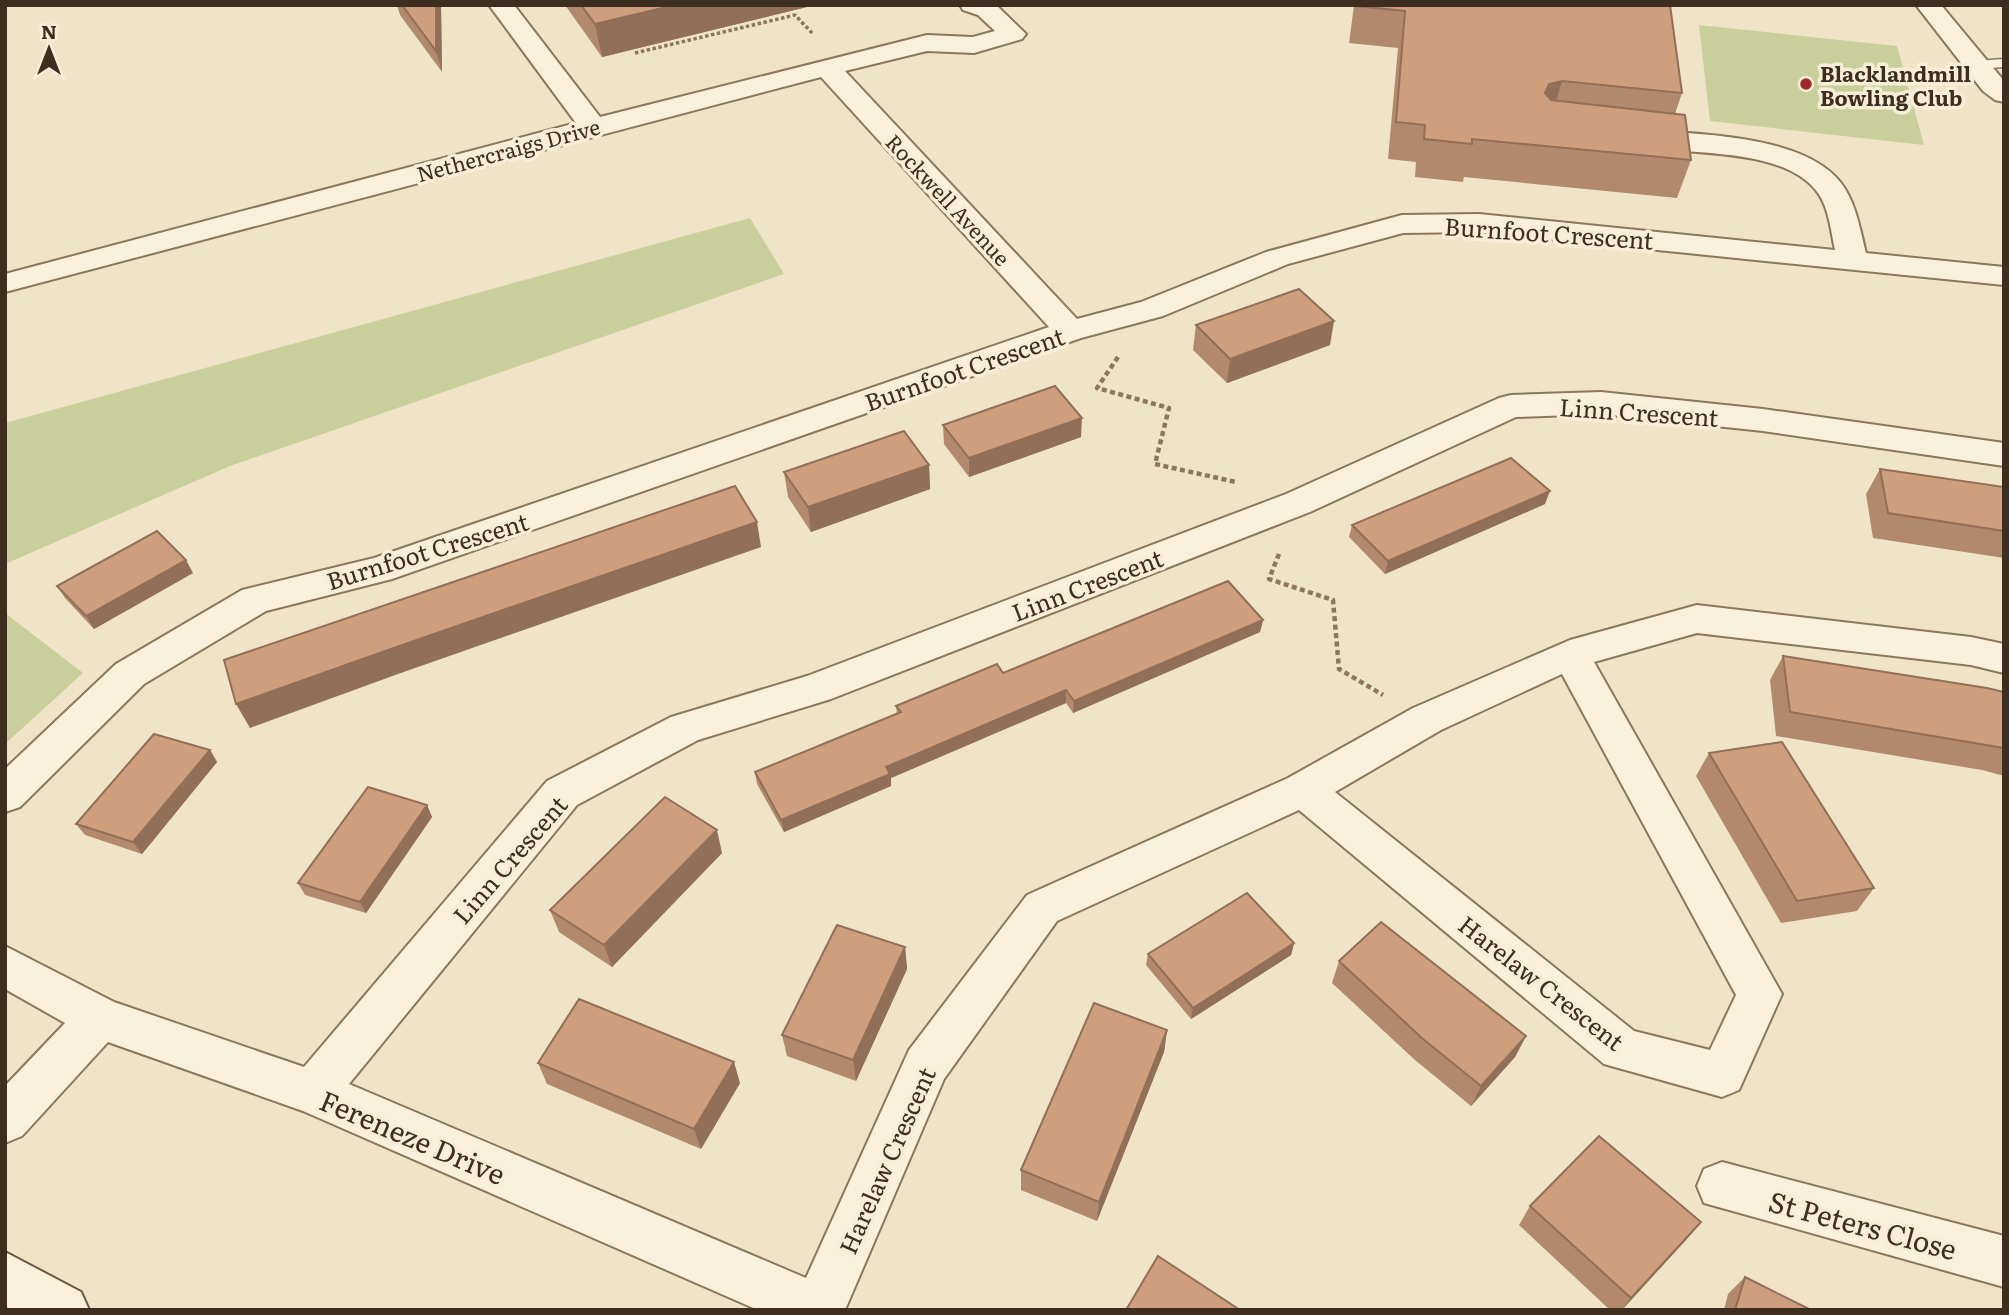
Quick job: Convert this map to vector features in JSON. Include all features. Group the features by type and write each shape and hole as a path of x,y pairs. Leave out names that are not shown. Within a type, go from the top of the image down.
{"street":[{"path":"501,5 593,127"},
{"path":"1928,5 1992,85 2004,94"},
{"name":"Nethercraigs Drive","path":"5,283 593,127 927,43 974,44 1013,34 987,10 957,12"},
{"path":"927,43 957,12"},
{"name":"Rockwell Avenue","path":"834,66 1070,331"},
{"path":"1605,135 1756,151 1789,160 1828,186 1835,198 1853,259"},
{"name":"Burnfoot Crescent","path":"5,795 131,674 254,600 379,570 1070,331 1152,309 1278,258 1402,224 1479,223 2004,276"},
{"name":"Linn Crescent","path":"313,1093 562,793 685,727 817,688 1298,503 1511,406 1615,405 1763,420 2004,455"},
{"name":"Harelaw Crescent","path":"819,1310 926,1065 1042,908 1303,790 1427,719 1570,654 1697,619 1970,651 2004,659"},
{"name":"Harelaw Crescent","path":"1303,790 1621,1049 1722,1075 1759,994 1570,654"},
{"name":"Fereneze Drive","path":"5,966 100,1018 313,1093 819,1310"},
{"path":"5,1120 100,1018"},
{"name":"St Peters Close","path":"1722,1186 2004,1262"},
{"path":"5,1278 63,1310"}],"lane":[{"path":"1976,65 2004,63"}],"path":[{"path":"635,53 795,15 834,66"}],"green space":[{"name":"Blacklandmill Bowling Club","path":"1699,25 1897,46 1924,145 1710,121"},
{"path":"750,218 784,274 230,466 5,564 5,423"},
{"path":"5,613 83,673 5,744"}],"building":[{"path":"402,5 436,5 436,51"},
{"path":"581,5 675,5 595,24"},
{"path":"1356,5 1670,5 1682,93 1562,81 1549,84 1545,93 1551,100 1685,115 1691,160 1472,139 1472,144 1424,139 1425,125 1396,122 1405,11"},
{"path":"1299,289 1334,321 1230,359 1196,325"},
{"path":"1055,386 1082,418 969,458 943,425"},
{"path":"904,431 929,465 808,507 784,472"},
{"path":"1511,458 1550,491 1388,561 1352,525"},
{"path":"1880,469 2004,487 2004,531 1888,513"},
{"path":"735,486 757,522 236,704 224,660"},
{"path":"157,531 186,560 86,616 57,586"},
{"path":"1228,581 1263,620 1074,701 1066,690 886,767 890,774 781,820 755,772 901,712 896,706 997,664 1003,673"},
{"path":"1783,656 2004,692 2004,748 1790,712"},
{"path":"154,734 210,750 133,842 76,824"},
{"path":"1782,742 1874,888 1797,901 1709,753"},
{"path":"368,787 427,805 360,902 298,883"},
{"path":"665,797 717,830 604,945 550,910"},
{"path":"1247,893 1294,943 1193,1008 1148,954"},
{"path":"1381,922 1526,1036 1481,1086 1423,1039 1339,961"},
{"path":"837,925 905,947 853,1060 782,1035"},
{"path":"579,999 734,1062 694,1129 538,1063"},
{"path":"1094,1003 1167,1030 1099,1202 1021,1170"},
{"path":"1599,1136 1701,1222 1631,1298 1530,1206"},
{"path":"1158,1256 1240,1310 1126,1310"},
{"path":"1745,1277 1811,1310 1735,1310"}],"place":[{"name":"Blacklandmill Bowling Club","path":"1806,84"}]}
